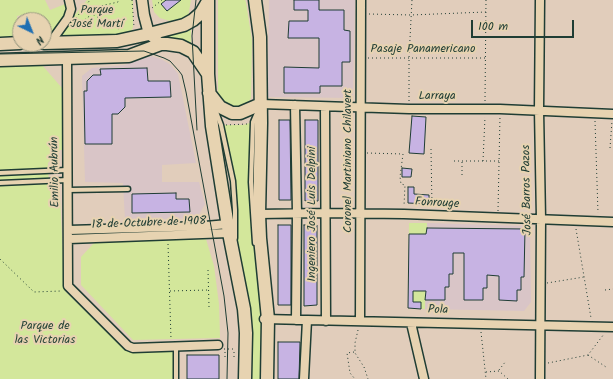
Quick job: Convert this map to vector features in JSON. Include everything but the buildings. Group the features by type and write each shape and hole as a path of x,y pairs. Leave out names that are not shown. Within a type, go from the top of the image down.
{"main road":[{"path":"255,0 260,37 261,104 259,214 266,319 267,379"},
{"path":"52,43 117,41 184,25 201,13 208,1"},
{"path":"208,1 208,74 212,126 244,309 246,333 245,379"},
{"path":"0,44 12,43"},
{"path":"0,60 129,56 161,44 181,46 193,52 208,74"},
{"path":"13,60 15,52"},
{"path":"209,93 220,107 232,113 247,111 261,104"}],"street":[{"path":"52,37 65,23 70,14 71,9 69,0"},
{"path":"142,0 149,34 161,44"},
{"name":"Coronel Martiniano Chilavert","path":"360,321 361,0"},
{"name":"José Barros Pazos","path":"540,0 540,379"},
{"name":"Emilio Aubrún","path":"67,59 69,230 68,286"},
{"name":"Larraya","path":"261,104 361,108 539,110 613,114"},
{"path":"296,106 296,320"},
{"name":"Ingeniero José Luis Delpini","path":"325,107 324,213 326,321"},
{"name":"Fonrouge","path":"259,214 360,213 613,222"},
{"name":"18 de Octubre de 1908","path":"69,230 205,226 229,229"},
{"name":"18 de Octubre de 1908","path":"68,239 167,236 229,229"},
{"path":"68,286 128,346 133,348 222,348"},
{"name":"Pola","path":"266,319 611,327"},
{"path":"304,379 307,320"},
{"path":"411,323 424,379"}],"lane":[{"path":"209,93 221,126 233,181 235,243 244,281"},
{"path":"255,248 251,182 253,122 261,104"},
{"path":"0,173 68,170"},
{"path":"0,183 68,180"},
{"path":"68,190 128,189"},
{"path":"260,294 266,319 262,379"},
{"path":"248,304 251,333 250,379"},
{"path":"173,347 176,379"}],"path":[{"path":"90,0 70,26 71,28 88,18 92,8 118,2 119,0"},
{"path":"132,0 134,28"},
{"path":"409,109 409,58 412,0"},
{"path":"483,161 486,0"},
{"path":"83,9 122,31"},
{"path":"361,14 411,15 486,12"},
{"name":"Pasaje Panamericano","path":"361,58 486,58"},
{"path":"498,218 500,109"},
{"path":"595,114 599,221"},
{"path":"610,148 613,114"},
{"path":"221,126 243,125 253,122"},
{"path":"431,149 432,215"},
{"path":"361,152 403,154 400,184 405,184 404,214"},
{"path":"454,161 500,161"},
{"path":"462,161 462,177"},
{"path":"574,220 593,327"},
{"path":"167,236 173,347"},
{"path":"0,259 34,292 60,292 68,286"},
{"path":"208,270 209,307"},
{"path":"540,284 584,277"},
{"path":"605,290 613,289"},
{"path":"169,291 208,290"},
{"path":"355,379 350,373 347,353 354,352 360,321"},
{"path":"480,324 486,379"},
{"path":"540,364 588,355 611,327"},
{"path":"355,343 355,353 364,367 368,379"},
{"path":"225,357 222,348 234,349 234,357"},
{"path":"588,355 606,367"},
{"path":"499,371 506,361"},
{"path":"485,372 499,371 508,379"}],"shaded area":[{"path":"269,0 355,0 353,98 268,97"},
{"path":"151,56 161,59 171,65 178,74 196,163 162,165 162,182 199,182 205,204 197,218 125,220 123,183 85,182 82,76 92,68 125,65"},
{"path":"427,223 525,226 530,231 531,302 524,311 425,309"}],"green space":[{"path":"0,0 45,0 50,10 65,4 67,12 66,18 52,34 52,12 12,12 12,38 0,39"},
{"name":"Parque José Martí","path":"87,0 133,0 133,27 131,32 126,34 61,36 61,32"},
{"path":"152,0 191,0 188,17 170,21 160,18 154,12"},
{"path":"218,0 245,0 246,2 252,41 251,98 243,108 227,108 218,96"},
{"path":"191,26 191,44 180,40 164,38 164,34"},
{"name":"Parque de las Victorias","path":"42,65 62,88 62,150 60,150 48,163 49,189 60,199 65,291 125,350 174,351 174,379 0,379 0,66"},
{"path":"253,122 251,182 262,309 262,379 250,379 235,243 233,181 221,125 243,125"},
{"path":"409,223 427,223 425,309 408,308"},
{"path":"206,239 214,266 219,304 220,338 133,340 81,285 81,257 93,244 97,242"}],"tram line":[{"path":"196,0 192,36 197,130"},
{"path":"0,54 144,51 170,61 182,75 224,296 228,333 227,379"}]}
